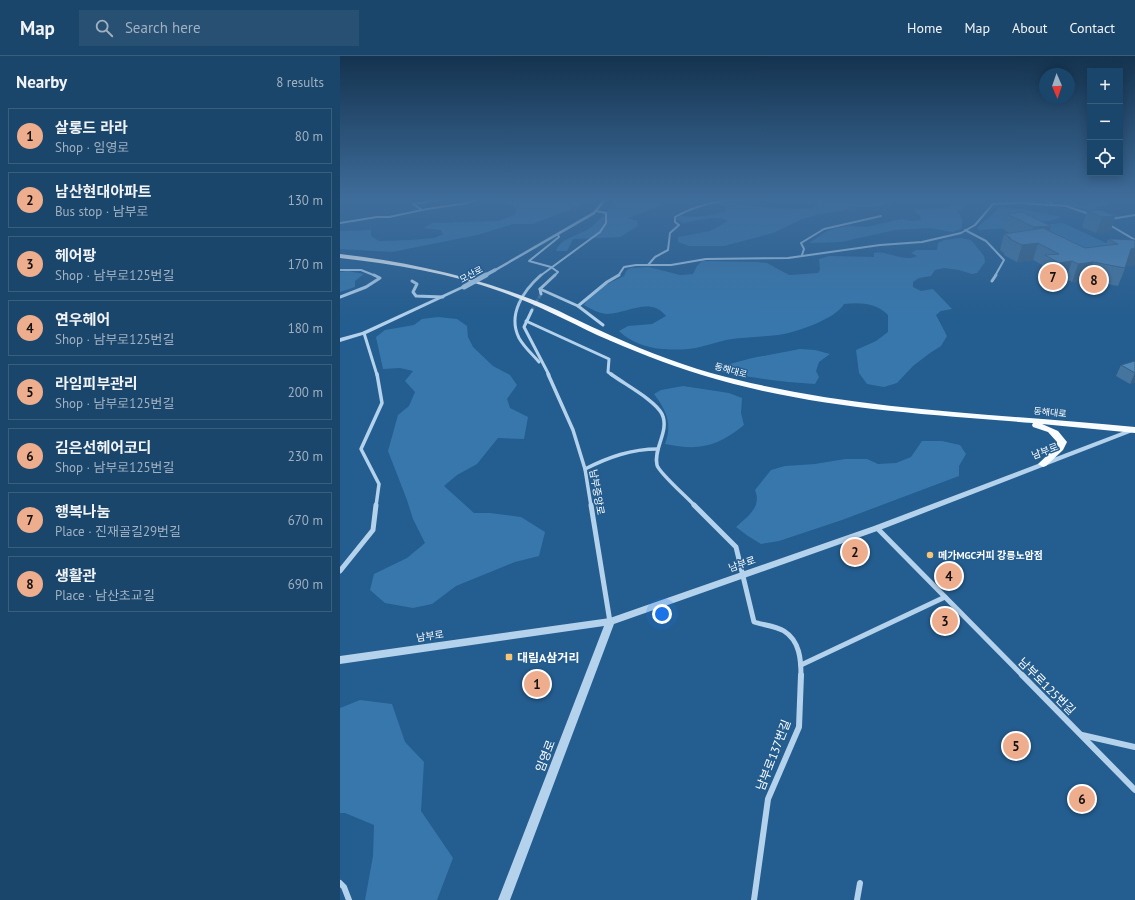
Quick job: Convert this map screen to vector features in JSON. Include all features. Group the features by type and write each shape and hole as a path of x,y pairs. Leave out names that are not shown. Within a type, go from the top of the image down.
{"main road":[{"name":"동해대로","path":"340,256 375,260 432,270 478,282 522,297 660,359 706,374 762,389 815,399 880,408 1134,429"},
{"path":"995,418 1040,426 1059,435 1062,442 1060,448 1043,464"}],"street":[{"name":"모산로","path":"340,340 364,333 443,297 552,238"},
{"path":"540,289 558,272 551,267 528,261 557,238"},
{"name":"남부중앙로","path":"547,371 522,342 516,329 515,314 528,287 551,267 591,238"},
{"path":"648,265 656,257 668,250 669,238"},
{"path":"802,255 804,249 801,243 810,238"},
{"path":"578,306 607,282 618,277 624,267 636,265 671,265 706,259 788,258 880,245 922,242 938,238"},
{"path":"981,238 986,241 1004,260 992,281"},
{"path":"340,270 356,269 368,271 380,278 372,285 357,289 340,297"},
{"name":"모산로","path":"412,281 417,284 413,292 416,296 443,297"},
{"path":"540,289 578,306 603,325"},
{"path":"540,289 541,294"},
{"path":"532,310 526,321 609,359 608,372 622,383 648,399 662,414 664,430 656,455 657,467 736,547 743,575"},
{"name":"남부중앙로","path":"526,321 524,327 547,371 573,430 585,469 610,622"},
{"path":"340,571 373,530 379,484 361,449 382,403 378,377 364,333"},
{"name":"남부로","path":"340,660 610,622 877,528 1134,429"},
{"path":"585,469 618,452 642,448 658,449"},
{"name":"남부로125번길","path":"877,528 1135,790"},
{"name":"남부로137번길","path":"743,575 754,622 784,631 797,644 801,665 799,727 768,799 754,900"},
{"path":"801,665 944,597"},
{"name":"임영로","path":"504,900 610,622"},
{"path":"1082,735 1135,747"},
{"path":"340,883 344,887 349,900"},
{"path":"856,900 860,883"}],"shaded area":[{"path":"340,238 375,238 379,241 460,238 392,252 340,249"},
{"path":"569,238 587,238 573,239 567,251 556,251 558,247"},
{"path":"678,238 753,238 724,246 689,246 678,242"},
{"path":"816,238 857,238 841,242 809,243"},
{"path":"963,238 971,240 984,256 985,262 977,273 972,274 944,268 935,270 931,276 919,278 913,282 913,287 921,291 933,289 952,309 941,311 936,315 947,336 941,346 913,366 897,383 884,387 867,384 859,373 856,350 876,341 888,332 888,315 879,308 868,304 844,304 840,310 824,320 785,334 733,339 695,348 677,350 645,346 628,338 619,331 628,326 652,324 666,316 660,310 653,307 646,307 607,314 598,312 584,305 587,300 605,285 624,276 626,271 630,268 649,267 680,275 693,274 697,266 702,261 757,262 767,263 789,275 818,273 820,270 819,259 829,256 874,257 874,253 885,253 912,258 917,256 911,253 916,250 937,250 938,243 944,240"},
{"path":"1048,238 1096,238 1119,249 1079,254"},
{"path":"348,271 364,274 355,281 355,287 340,292 340,272"},
{"path":"438,317 457,319 467,326 468,337 473,347 493,366 510,375 517,385 507,399 510,408 528,417 524,439 498,438 477,464 457,475 444,486 474,513 490,513 521,517 545,532 539,556 515,562 456,586 432,604 413,608 385,603 370,590 374,574 407,558 425,543 413,519 388,451 398,415 409,406 415,392 405,381 413,371 400,368 383,369 376,337 385,330 414,325 422,319"},
{"path":"800,349 815,350 830,354 819,362 816,371 819,377 815,384 780,381 722,372 719,367 752,358"},
{"path":"683,386 729,393 742,398 741,413 744,425 716,443 698,447 665,444 668,430 667,418 662,406 654,394 661,390"},
{"path":"922,441 942,441 960,445 966,454 959,466 959,476 842,520 779,541 761,544 736,527 753,511 757,501 755,490 771,470 785,466 815,464 845,459 867,459 878,464 896,463 911,457"},
{"path":"360,700 392,704 405,742 424,762 421,811 453,858 437,900 365,900 373,856 374,825 345,813 340,813 340,708"}],"building":[{"path":"1009,238 1065,238 1085,248 1118,244 1108,239 1135,240 1135,248 1131,249 1125,268 1093,262 1078,264 1072,261 1059,263 1045,255 1059,254 1038,243 1022,245"},
{"path":"1135,361 1135,373 1121,365"}],"tunnel":[{"path":"532,310 541,294"}],"place":[{"name":"행복나눔","path":"1053,277"},
{"name":"생활관","path":"1094,280"},
{"name":"남산현대아파트","path":"855,552"},
{"name":"메가MGC커피 강릉노암점","path":"930,555"},
{"name":"연우헤어","path":"949,576"},
{"name":"헤어팡","path":"945,621"},
{"name":"대림A삼거리","path":"509,657"},
{"name":"살롱드 라라","path":"537,684"},
{"name":"라임피부관리","path":"1016,746"},
{"name":"김은선헤어코디","path":"1082,799"}]}
